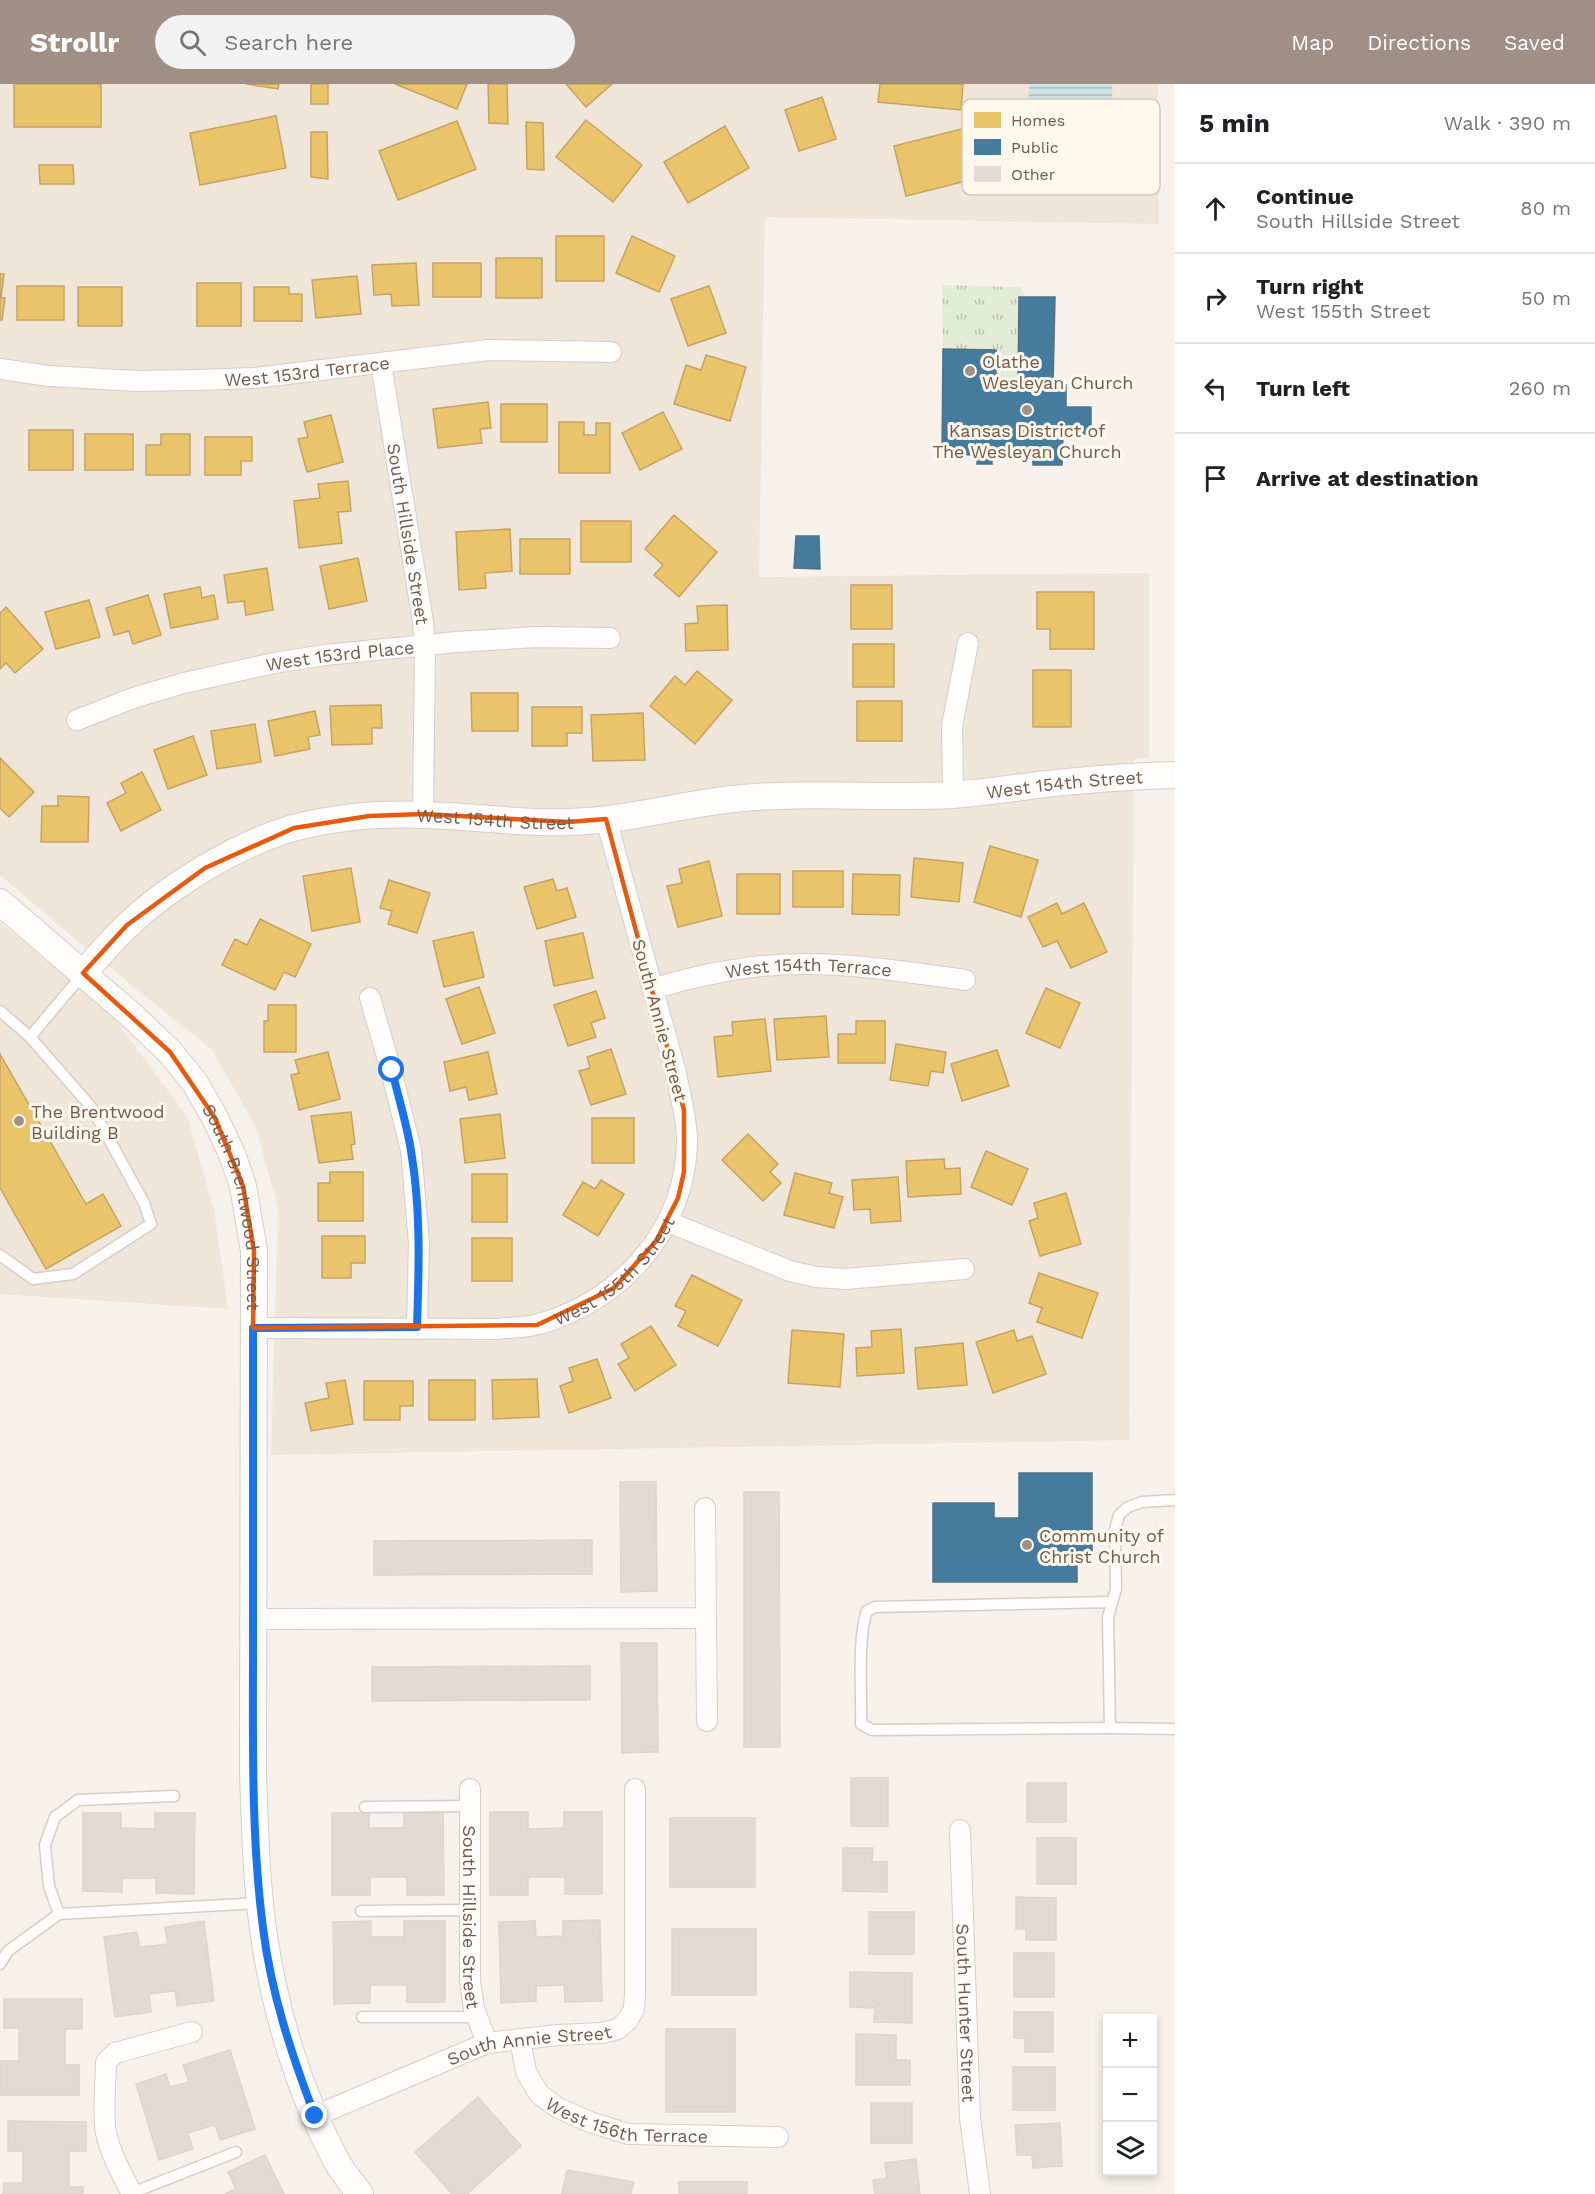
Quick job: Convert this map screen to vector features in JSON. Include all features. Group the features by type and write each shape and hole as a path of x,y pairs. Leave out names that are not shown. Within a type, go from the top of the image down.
{"street":[{"name":"West 153rd Terrace","path":"0,369 49,376 137,381 196,380 254,378 488,350 611,352"},
{"name":"South Hillside Street","path":"381,364 423,622 423,814"},
{"name":"West 153rd Place","path":"77,720 133,698 184,683 233,671 325,656 457,642 537,637 610,638"},
{"path":"953,795 952,726 968,643"},
{"name":"West 154th Street","path":"83,973 127,926 205,868 248,845 294,828 336,820 423,814 568,822 606,819 734,799 953,795 1077,781 1175,775"},
{"name":"South Annie Street","path":"606,819 676,1073 684,1110 687,1140 684,1172 678,1198 668,1222"},
{"name":"South Brentwood Street","path":"0,902 170,1052 195,1083 215,1118 232,1154 243,1186 254,1251 254,1784 256,1850 263,1930 278,2005 299,2075 337,2162 360,2194"},
{"name":"West 154th Terrace","path":"652,989 734,969 788,964 861,966 965,980"},
{"path":"370,998 392,1070 411,1150 419,1243 417,1327"},
{"name":"West 155th Street","path":"253,1328 498,1329 537,1325 590,1304 614,1288 636,1266 668,1222 790,1271 816,1277 845,1280 964,1269"},
{"path":"705,1508 707,1721"},
{"path":"253,1619 706,1618"},
{"name":"South Annie Street","path":"315,2116 487,2043 558,2035 602,2034 618,2029 628,2020 634,2009 635,1994 635,1789"},
{"name":"South Hillside Street","path":"470,1798 470,1981 474,2009 487,2043"},
{"name":"South Hunter Street","path":"960,1830 970,2118 980,2194"},
{"path":"132,2194 114,2159 106,2133 104,2108 106,2062 115,2053 192,2032"},
{"name":"West 156th Terrace","path":"520,2039 526,2072 539,2094 558,2108 591,2122 628,2134 778,2137"}],"lane":[{"path":"30,1037 83,973"},
{"path":"0,1011 30,1037 92,1108 144,1203 151,1224 73,1274 33,1279 0,1255"},
{"path":"1110,1728 1108,1617 1116,1589 1114,1530 1119,1515 1128,1507 1143,1502 1175,1500"},
{"path":"1112,1602 875,1607 867,1611 863,1623 861,1724 872,1730 1175,1729"},
{"path":"59,1914 49,1886 45,1845 55,1817 78,1800 174,1796"},
{"path":"365,1807 470,1798"},
{"path":"0,1964 8,1951 59,1914 261,1903"},
{"path":"361,1911 470,1910"},
{"path":"362,2017 477,2017"},
{"path":"132,2194 236,2152"}],"highlighted area":[{"path":"423,814 568,822 606,819 684,1110 684,1172 678,1198 656,1241 614,1288 537,1325 253,1328 254,1251 243,1186 215,1118 170,1052 83,973 127,925 205,868 294,828 369,816"}],"shaded area":[{"path":"0,84 1158,84 1158,99 962,99 962,195 1159,195 1159,224 765,217 759,577 1149,573 1149,758 1134,759 1129,1440 271,1455 278,1207 255,1125 212,1050 0,875"},
{"path":"1029,84 1112,84 1112,99 1028,99"},
{"path":"0,922 111,1014 187,1116 214,1210 228,1309 0,1294"}],"green space":[{"path":"942,285 1021,287 1025,297 1019,297 1018,385 996,385 996,350 943,349"}],"building: Homes":[{"path":"14,84 101,84 101,127 14,127"},
{"path":"246,84 279,84 278,89"},
{"path":"311,84 328,84 328,104 311,104"},
{"path":"395,84 467,84 457,109"},
{"path":"488,84 507,84 508,124 489,123"},
{"path":"566,84 612,84 586,107"},
{"path":"880,84 963,84 961,110 878,102"},
{"path":"822,97 836,139 799,151 785,110"},
{"path":"276,116 286,168 200,185 190,133"},
{"path":"586,120 642,165 613,202 556,157"},
{"path":"457,121 476,169 398,200 379,151"},
{"path":"526,122 543,123 544,170 527,169"},
{"path":"725,126 749,168 688,203 664,162"},
{"path":"962,129 962,182 906,196 894,146"},
{"path":"311,132 327,132 328,179 311,177"},
{"path":"39,165 73,165 74,184 40,184"},
{"path":"556,236 604,236 604,281 556,281"},
{"path":"632,236 675,256 659,292 616,273"},
{"path":"496,258 542,258 542,298 496,298"},
{"path":"416,263 419,305 392,306 391,294 374,295 372,265"},
{"path":"433,263 481,263 481,297 433,297"},
{"path":"0,274 4,274 1,298 5,298 2,320 0,320"},
{"path":"357,276 361,314 316,318 312,280"},
{"path":"197,283 241,283 241,326 197,326"},
{"path":"17,286 64,286 64,320 17,320"},
{"path":"709,286 726,333 688,346 671,299"},
{"path":"78,287 122,287 122,326 78,326"},
{"path":"254,287 289,287 289,294 302,294 302,321 254,321"},
{"path":"706,355 746,367 730,421 674,404 686,365 701,370"},
{"path":"488,402 491,428 480,429 482,443 438,448 433,409"},
{"path":"501,404 547,404 547,442 501,442"},
{"path":"663,412 682,449 640,470 622,433"},
{"path":"331,415 343,462 307,472 298,439 308,437 304,422"},
{"path":"559,422 584,422 584,435 596,435 596,423 610,423 610,473 559,473"},
{"path":"29,430 73,430 73,470 29,470"},
{"path":"85,434 133,434 133,470 85,470"},
{"path":"161,434 190,434 190,475 146,475 146,445 161,445"},
{"path":"205,437 252,437 252,461 241,461 241,475 205,475"},
{"path":"348,481 351,511 338,512 342,543 299,548 294,501 320,498 318,484"},
{"path":"674,515 717,552 679,597 654,575 663,565 645,549"},
{"path":"581,521 631,521 631,562 581,562"},
{"path":"510,529 512,571 485,573 486,588 459,590 456,532"},
{"path":"520,539 570,539 570,574 520,574"},
{"path":"358,558 367,601 329,609 320,566"},
{"path":"267,568 273,610 246,615 244,601 228,603 224,575"},
{"path":"851,585 892,585 892,629 851,629"},
{"path":"200,587 202,598 214,595 218,619 171,628 164,594"},
{"path":"1037,592 1094,592 1094,649 1050,649 1050,629 1037,629"},
{"path":"148,595 161,635 133,644 129,631 114,635 106,608"},
{"path":"89,600 100,637 56,649 45,612"},
{"path":"727,605 728,650 686,651 685,624 698,623 697,606"},
{"path":"6,607 43,649 15,673 6,663 0,669 0,613"},
{"path":"853,644 894,644 894,687 853,687"},
{"path":"1033,670 1071,670 1071,727 1033,727"},
{"path":"697,671 732,700 695,744 650,706 675,676 685,685"},
{"path":"471,693 518,693 518,731 472,731"},
{"path":"857,701 902,701 902,741 857,741"},
{"path":"381,705 382,728 372,728 372,744 332,745 330,706"},
{"path":"532,707 582,707 582,733 567,733 567,746 532,746"},
{"path":"315,711 320,735 308,737 310,749 275,756 268,721"},
{"path":"643,713 645,760 593,761 591,715"},
{"path":"255,724 261,762 217,769 211,731"},
{"path":"193,736 207,775 168,789 154,750"},
{"path":"0,758 34,792 9,817 0,808"},
{"path":"142,772 161,810 121,831 107,803 126,793 121,783"},
{"path":"58,796 89,797 88,842 41,842 42,806 58,806"},
{"path":"990,846 1038,860 1021,917 974,902"},
{"path":"914,858 963,863 959,902 911,897"},
{"path":"709,861 722,916 678,927 667,886 682,883 679,869"},
{"path":"351,868 360,922 312,931 303,876"},
{"path":"793,871 843,871 843,907 793,907"},
{"path":"737,874 780,874 780,914 737,914"},
{"path":"853,874 900,875 899,915 852,914"},
{"path":"553,879 557,891 567,888 576,917 537,929 524,887"},
{"path":"389,880 430,893 417,933 388,924 392,911 380,908"},
{"path":"1057,903 1062,914 1084,903 1107,952 1071,968 1057,941 1043,947 1028,917"},
{"path":"260,919 311,944 295,977 284,972 275,990 222,965 235,939 247,945"},
{"path":"473,932 484,977 444,987 433,941"},
{"path":"583,933 593,978 554,986 545,941"},
{"path":"479,987 495,1033 462,1044 446,999"},
{"path":"1046,988 1080,1003 1060,1048 1026,1033"},
{"path":"596,991 605,1018 591,1023 596,1037 568,1046 554,1005"},
{"path":"268,1005 296,1005 296,1052 264,1052 264,1021 268,1021"},
{"path":"826,1016 829,1057 777,1060 774,1019"},
{"path":"765,1019 771,1071 718,1077 714,1037 733,1035 732,1022"},
{"path":"856,1021 885,1021 885,1063 838,1063 838,1034 856,1034"},
{"path":"896,1044 946,1052 943,1073 931,1071 928,1086 890,1080"},
{"path":"611,1049 626,1094 591,1105 579,1071 590,1068 587,1057"},
{"path":"997,1050 1009,1086 962,1101 951,1064"},
{"path":"328,1052 340,1099 299,1110 291,1075 299,1073 295,1060"},
{"path":"488,1052 497,1094 469,1100 466,1087 450,1091 444,1062"},
{"name":"The Brentwood Building B","path":"0,1054 86,1204 103,1194 121,1226 46,1269 0,1188"},
{"path":"351,1112 355,1144 351,1145 353,1159 319,1163 311,1116"},
{"path":"500,1114 505,1158 465,1163 460,1119"},
{"path":"592,1118 634,1118 634,1163 592,1163"},
{"path":"748,1134 778,1164 770,1172 781,1183 763,1201 722,1160"},
{"path":"986,1151 1028,1169 1012,1205 971,1187"},
{"path":"944,1159 945,1169 960,1168 961,1194 908,1197 906,1161"},
{"path":"330,1172 363,1172 363,1221 318,1221 318,1183 330,1183"},
{"path":"795,1173 832,1183 829,1193 843,1197 834,1228 784,1215"},
{"path":"472,1174 507,1174 507,1222 472,1222"},
{"path":"898,1177 901,1221 871,1223 870,1209 854,1210 852,1180"},
{"path":"601,1180 624,1194 598,1236 563,1215 583,1182 595,1189"},
{"path":"1066,1193 1081,1244 1040,1256 1029,1221 1038,1218 1034,1203"},
{"path":"322,1236 365,1236 365,1263 351,1263 351,1278 322,1278"},
{"path":"472,1238 512,1238 512,1281 472,1281"},
{"path":"1039,1273 1098,1293 1082,1338 1037,1322 1042,1308 1029,1303"},
{"path":"692,1275 742,1300 718,1346 678,1326 686,1311 675,1306"},
{"path":"651,1326 676,1365 635,1391 618,1364 629,1358 621,1344"},
{"path":"901,1329 904,1373 857,1376 856,1348 872,1347 871,1331"},
{"path":"792,1330 844,1334 840,1387 788,1383"},
{"path":"1014,1330 1017,1341 1032,1336 1046,1374 993,1393 976,1342"},
{"path":"963,1343 967,1385 918,1389 915,1348"},
{"path":"597,1359 611,1398 569,1413 560,1386 573,1381 569,1368"},
{"path":"537,1379 539,1417 493,1419 492,1380"},
{"path":"345,1380 353,1424 311,1431 305,1403 329,1398 326,1383"},
{"path":"429,1380 475,1380 475,1420 429,1420"},
{"path":"364,1381 413,1381 413,1406 400,1406 400,1420 364,1420"}],"building: Public":[{"name":"Olathe Wesleyan Church","path":"1019,297 1055,297 1053,385 1066,385 1066,407 1091,407 1091,434 1063,434 1062,465 1033,465 1033,457 992,457 992,464 977,464 977,455 942,454 943,349 996,350 996,385 1018,385"},
{"path":"796,536 819,536 820,569 794,568"},
{"path":"1019,1473 1092,1473 1092,1551 1077,1551 1077,1582 933,1582 933,1503 994,1503 994,1518 1019,1518"}],"building: Other":[{"path":"620,1482 656,1482 657,1591 621,1592"},
{"path":"744,1492 779,1492 780,1747 744,1747"},
{"path":"592,1540 592,1574 374,1575 374,1541"},
{"path":"621,1643 657,1643 658,1752 622,1753"},
{"path":"590,1666 590,1700 372,1701 372,1667"},
{"path":"851,1778 888,1778 888,1826 851,1826"},
{"path":"1027,1783 1066,1783 1066,1822 1027,1822"},
{"path":"404,1812 443,1812 444,1895 407,1895 407,1877 370,1877 370,1895 332,1895 332,1813 369,1813 369,1828 404,1828"},
{"path":"490,1812 528,1812 528,1829 564,1828 564,1812 602,1812 602,1894 565,1894 565,1877 528,1877 528,1895 490,1895"},
{"path":"83,1813 121,1813 121,1828 155,1829 155,1813 195,1813 194,1894 156,1893 156,1878 122,1878 122,1892 83,1891"},
{"path":"670,1818 755,1818 755,1887 670,1887"},
{"path":"1037,1838 1076,1838 1076,1884 1037,1884"},
{"path":"843,1848 873,1848 872,1862 887,1862 887,1892 843,1891"},
{"path":"1016,1897 1056,1898 1056,1940 1026,1940 1026,1929 1016,1929"},
{"path":"869,1912 914,1912 914,1954 869,1954"},
{"path":"600,1920 602,2001 565,2002 564,1985 536,1986 536,2001 501,2003 499,1922 535,1921 536,1937 563,1936 563,1921"},
{"path":"204,1921 214,2001 177,2006 175,1991 149,1994 151,2012 115,2017 104,1937 137,1932 140,1947 168,1944 165,1927"},
{"path":"371,1921 371,1937 404,1937 404,1921 445,1921 445,2002 407,2002 407,1985 370,1985 370,2003 334,2004 333,1922"},
{"path":"672,1929 756,1929 756,1995 672,1995"},
{"path":"1014,1953 1054,1953 1054,1997 1014,1997"},
{"path":"850,1972 912,1973 912,2023 874,2022 875,2008 850,2007"},
{"path":"4,1999 82,1999 82,2029 65,2029 65,2065 79,2065 79,2095 0,2095 0,2061 19,2061 19,2028 4,2028"},
{"path":"1014,2012 1053,2012 1053,2052 1025,2052 1025,2038 1014,2038"},
{"path":"666,2029 735,2029 735,2112 666,2112"},
{"path":"856,2034 896,2035 896,2060 910,2060 910,2085 856,2085"},
{"path":"230,2050 255,2129 220,2140 215,2125 188,2133 193,2149 159,2160 136,2084 166,2074 170,2087 189,2082 183,2065"},
{"path":"1013,2067 1055,2067 1055,2110 1013,2110"},
{"path":"478,2097 521,2146 467,2194 452,2194 415,2152"},
{"path":"871,2103 912,2103 912,2143 871,2143"},
{"path":"8,2121 86,2122 86,2151 69,2151 69,2187 83,2187 83,2194 3,2194 4,2183 23,2183 23,2151 8,2151"},
{"path":"1060,2123 1062,2166 1033,2168 1032,2155 1017,2155 1015,2125"},
{"path":"265,2155 284,2194 225,2194 236,2189 228,2172"},
{"path":"916,2159 920,2194 875,2194 873,2180 887,2178 885,2163"},
{"path":"567,2170 634,2182 631,2194 562,2194"},
{"path":"679,2182 747,2182 747,2194 679,2194"}],"place":[{"name":"Olathe Wesleyan Church","path":"970,371"},
{"name":"Kansas District of The Wesleyan Church","path":"1027,410"},
{"name":"The Brentwood Building B","path":"19,1121"},
{"name":"Community of Christ Church","path":"1027,1545"}],"route":[{"path":"315,2116 299,2075 278,2005 263,1930 256,1850 253,1328 417,1327 419,1243 417,1204 411,1150 392,1070"}]}
